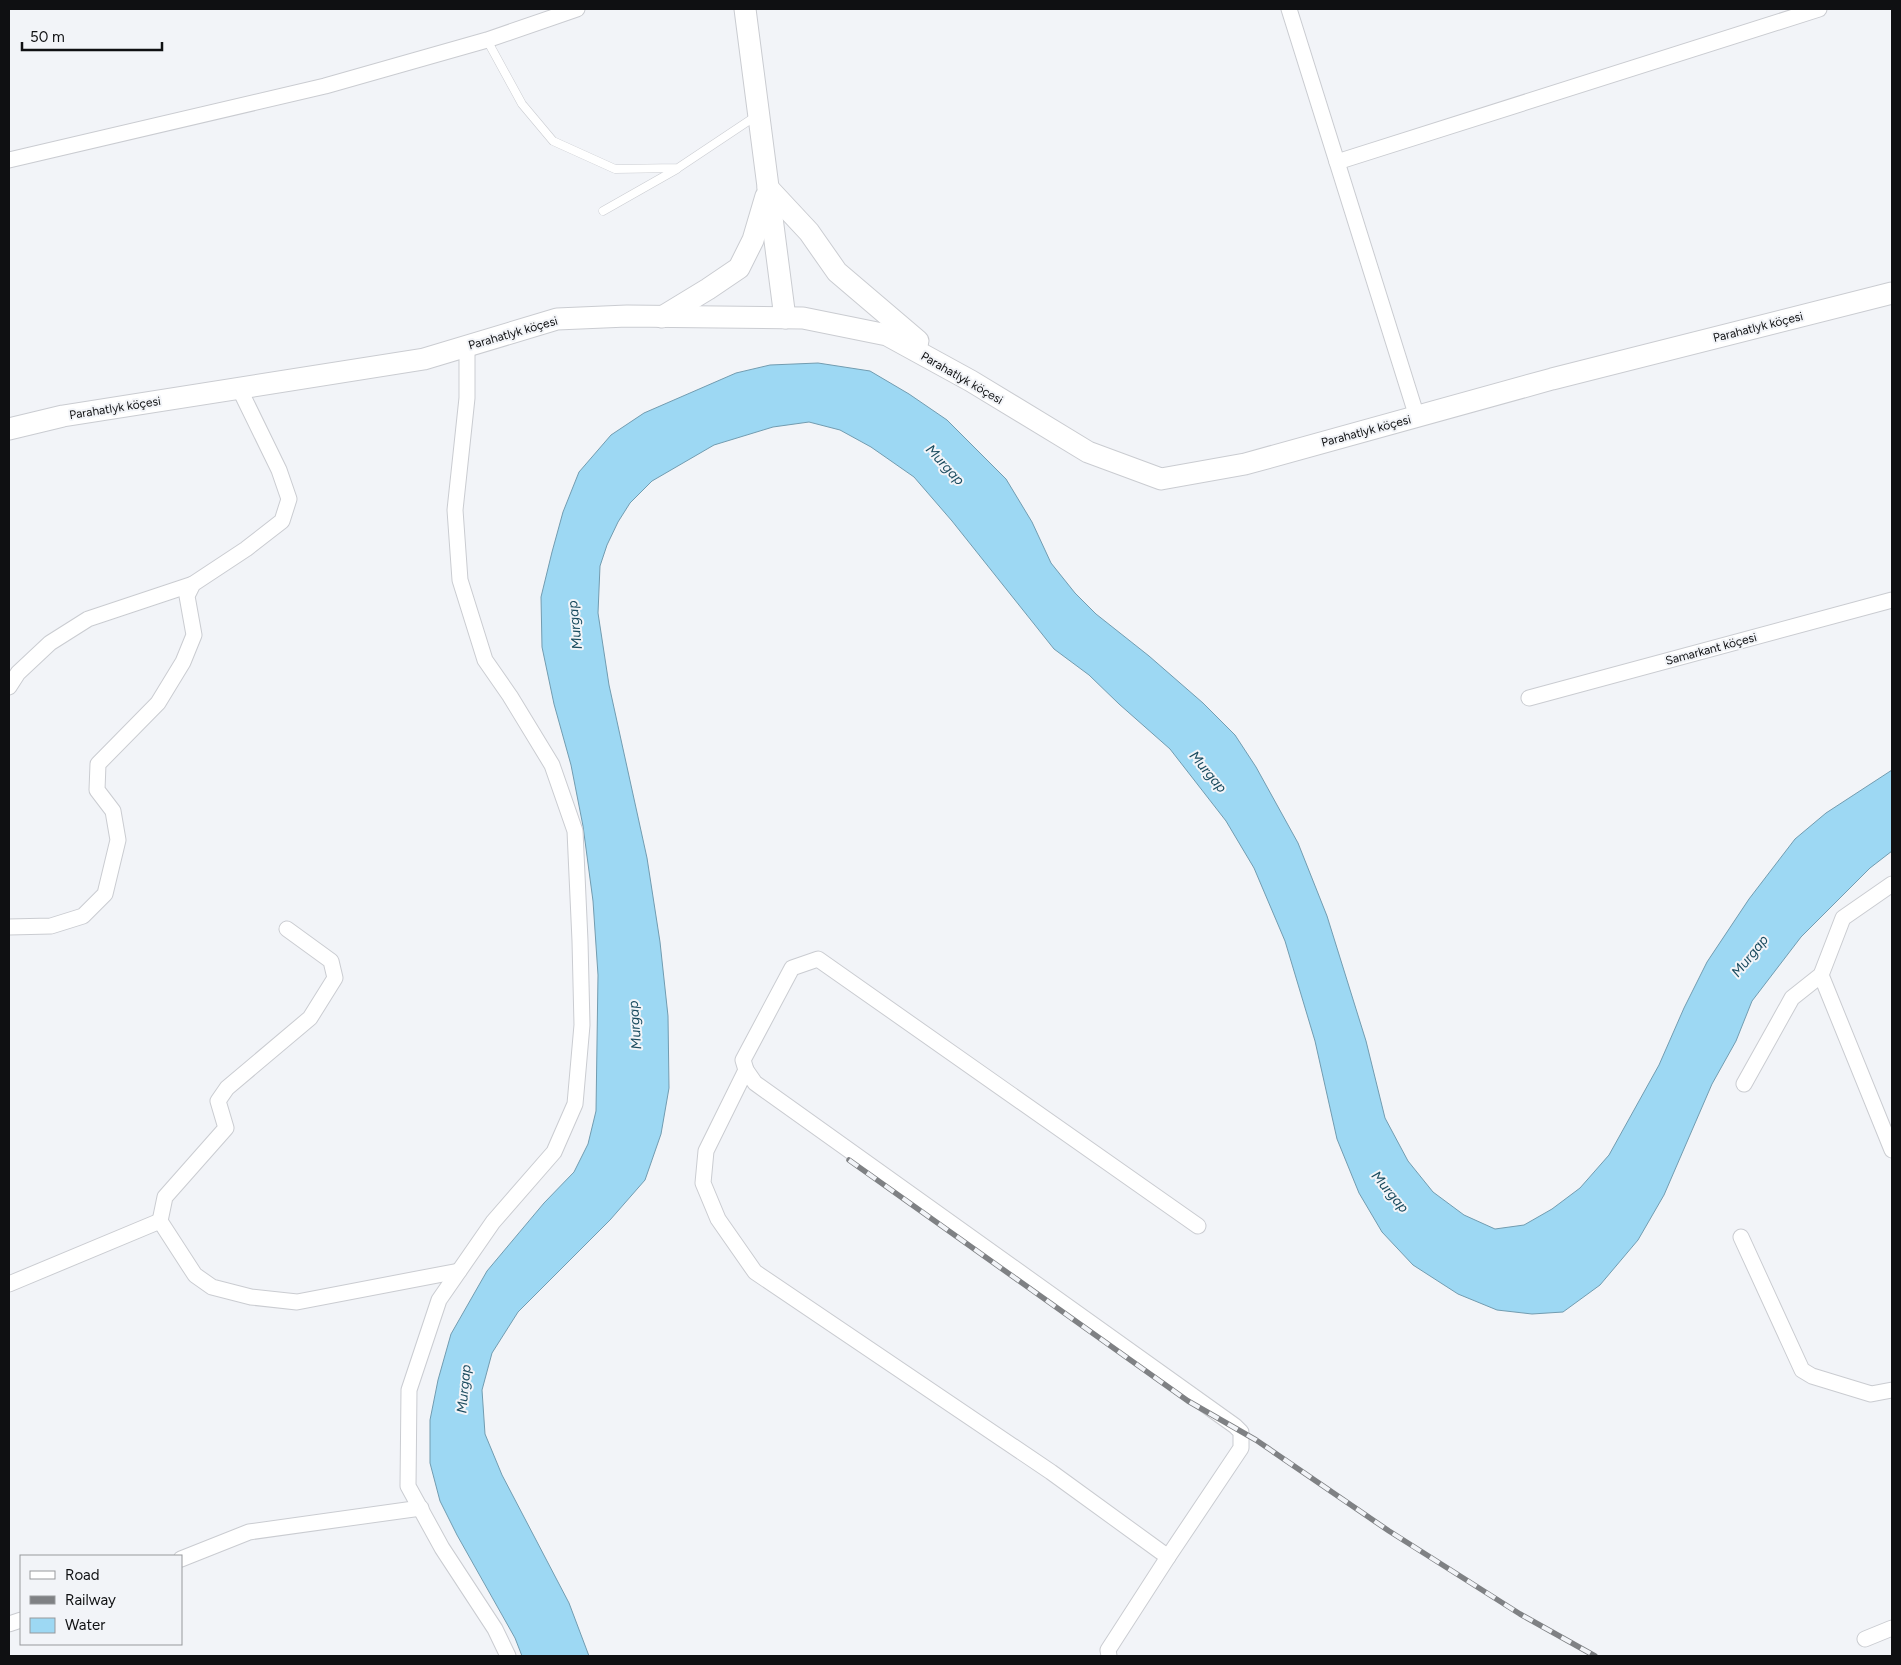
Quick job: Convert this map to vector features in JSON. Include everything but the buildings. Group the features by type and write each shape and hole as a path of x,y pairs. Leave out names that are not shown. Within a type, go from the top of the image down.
{"main road":[{"path":"745,9 784,318"},
{"path":"662,317 739,268 753,240 768,188"},
{"path":"768,188 809,232 837,272 961,376"},
{"name":"Parahatlyk köçesi","path":"9,429 63,416 424,359 557,319 662,317 803,318 886,335 961,376 1088,452 1161,479 1245,464 1552,379 1892,292"}],"street":[{"path":"9,160 325,86 487,40 577,9"},
{"path":"1289,9 1417,417"},
{"path":"1337,162 1819,9"},
{"path":"467,347 467,398 455,510 460,580 485,660 510,696 552,766 575,832 582,1025 575,1104 554,1152 493,1222 439,1300 410,1390 408,1486 442,1548 495,1629 508,1656"},
{"path":"9,687 18,673 50,643 88,618 193,584 246,549 282,521 289,499 279,470 240,388"},
{"path":"9,928 51,926 83,916 105,894 118,840 113,812 97,790 98,764 158,703 183,662 194,635 187,596 193,584"},
{"name":"Samarkant köçesi","path":"1529,698 1892,600"},
{"path":"1744,1084 1792,998 1821,975 1843,918 1892,884"},
{"path":"287,929 331,961 335,978 310,1018 227,1088 218,1101 226,1128 165,1198 160,1221 195,1275 212,1288 251,1297 297,1302 459,1271"},
{"path":"1109,1656 1108,1650 1168,1556 1241,1448 1241,1432 755,1082 746,1070 743,1060 792,968 818,959 1198,1226"},
{"path":"1821,975 1892,1150"},
{"path":"746,1070 706,1151 702,1183 718,1219 755,1272 1051,1472 1168,1556"},
{"path":"9,1284 160,1221"},
{"path":"1741,1237 1802,1370 1812,1376 1871,1394 1892,1390"},
{"path":"182,1559 249,1532 421,1508"},
{"path":"1865,1639 1892,1628"}],"lane":[{"path":"487,40 522,104 554,141 615,169 678,168"},
{"path":"603,211 678,168 759,114"}],"water":[{"name":"Murgap","path":"818,363 870,371 909,394 947,420 1006,479 1032,522 1051,563 1075,593 1096,614 1149,656 1203,703 1235,735 1256,767 1298,843 1327,916 1366,1041 1385,1118 1408,1161 1433,1192 1464,1215 1495,1229 1524,1225 1552,1209 1580,1188 1609,1155 1659,1065 1707,962 1749,899 1795,839 1826,813 1892,770 1892,851 1870,868 1801,937 1752,1001 1736,1041 1712,1084 1664,1195 1638,1240 1600,1285 1563,1312 1532,1314 1497,1310 1458,1294 1413,1265 1382,1232 1359,1193 1337,1139 1315,1041 1285,941 1254,868 1226,821 1170,749 1089,675 1054,649 952,521 914,477 871,447 840,430 809,422 773,427 714,445 652,481 630,503 607,545 600,566 598,613 609,685 647,858 660,942 668,1016 669,1088 661,1134 645,1180 610,1220 518,1312 492,1353 482,1390 485,1434 502,1475 569,1603 589,1656 522,1656 515,1638 440,1501 430,1463 430,1420 438,1380 451,1334 487,1271 544,1203 574,1172 588,1144 596,1111 598,975 593,901 583,826 571,765 554,704 542,647 541,597 563,512 579,472 611,435 644,413 736,373 770,365"}],"railway":[{"path":"849,1160 1188,1401 1256,1440 1389,1531 1520,1614 1595,1656"}]}
